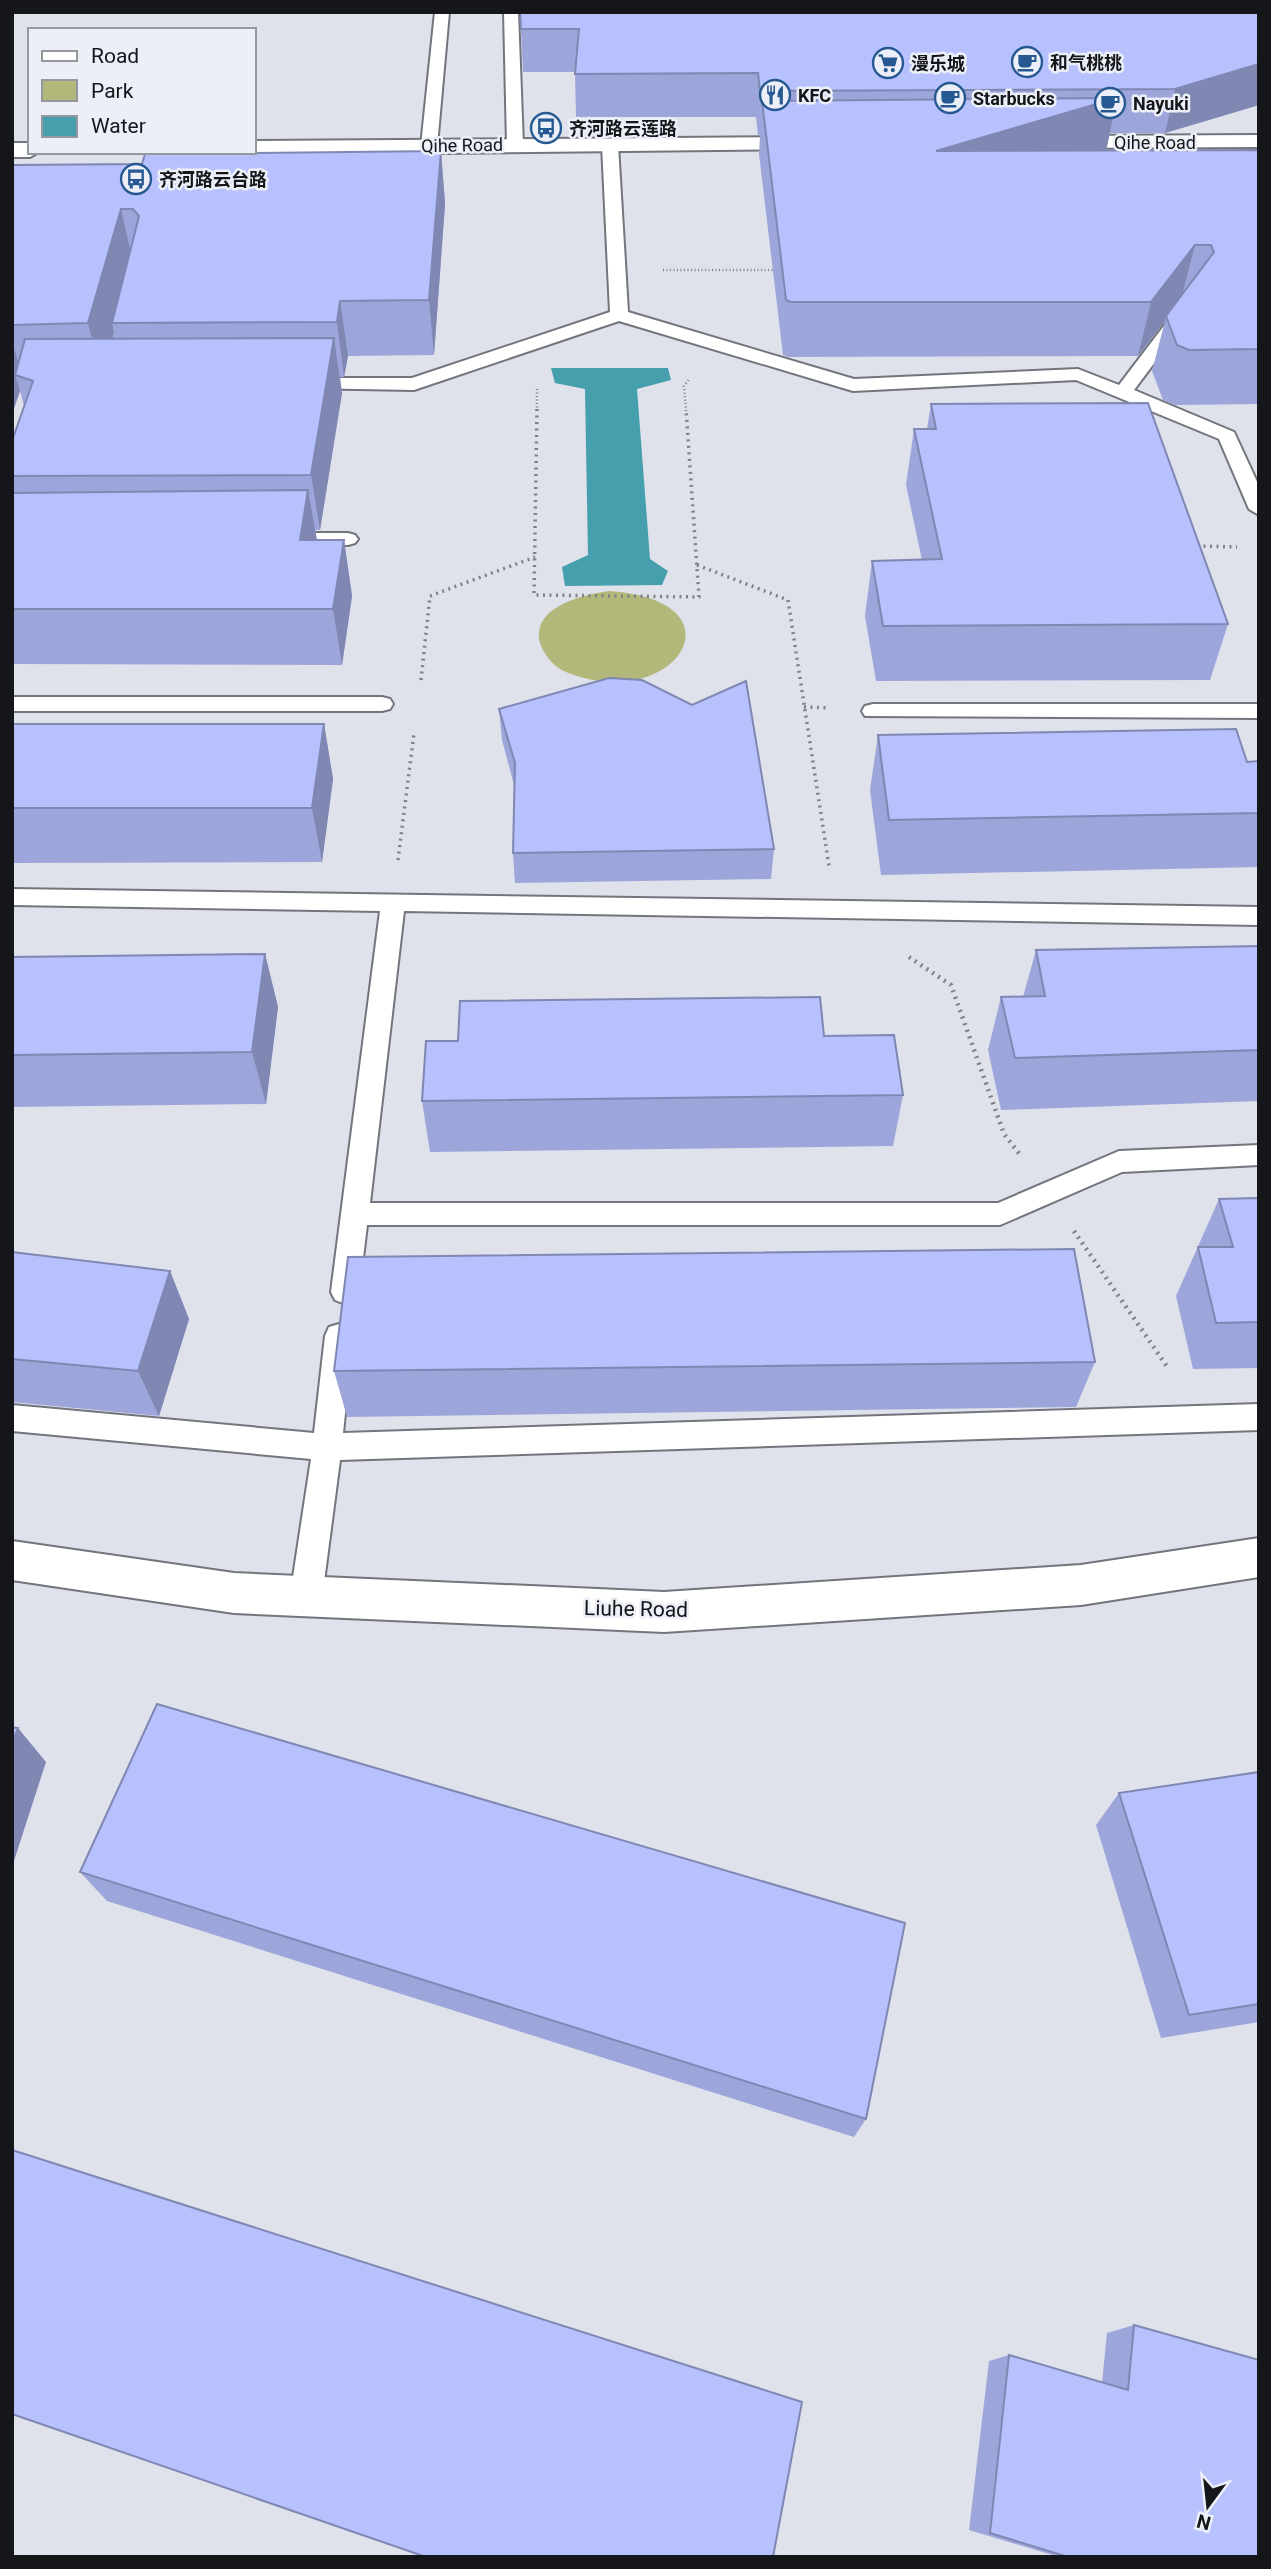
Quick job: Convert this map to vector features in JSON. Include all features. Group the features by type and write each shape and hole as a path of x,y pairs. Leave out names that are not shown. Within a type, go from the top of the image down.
{"street":[{"name":"Qihe Road","path":"1037,142 1259,141"},
{"name":"Qihe Road","path":"256,148 829,144"},
{"name":"Liuhe Road","path":"12,1560 234,1593 664,1612 1081,1585 1259,1557"}],"lane":[{"path":"429,146 442,12"},
{"path":"510,12 515,145"},
{"path":"610,145 619,316"},
{"path":"1123,392 1189,304"},
{"path":"290,384 414,384 619,316 853,385 1078,374 1227,436 1259,509"},
{"path":"264,539 348,539"},
{"path":"12,704 382,704"},
{"path":"873,710 1259,711"},
{"path":"12,897 1259,916"},
{"path":"306,1597 323,1482 325,1447 393,903"},
{"path":"354,1214 1000,1214 1119,1162 1259,1155"},
{"path":"12,1418 325,1447 1259,1417"}],"path":[{"path":"617,271 781,270"},
{"path":"537,384 534,595 699,597 684,386"},
{"path":"1190,546 1245,547"},
{"path":"420,688 430,596 535,557"},
{"path":"697,565 788,600 835,910"},
{"path":"393,903 415,728"}],"green space":[{"path":"610,591 652,599 677,614 685,633 681,652 664,668 638,679 605,682 566,672 548,658 541,646 539,633 542,621 550,612 573,599"}],"water":[{"path":"551,368 668,368 671,380 637,389 650,559 668,571 662,585 565,586 562,567 588,555 585,389 555,383"}],"building":[{"name":"漫乐城","path":"520,12 1259,12 1259,64 1175,89 760,91 758,73 575,74 579,29 521,29"},
{"path":"1117,98 936,151 1259,150 1259,349 1189,350 1177,345 1166,316 1214,252 1211,245 1195,245 1151,302 786,300 762,101"},
{"path":"441,151 429,300 340,301 337,322 112,323 139,216 133,209 121,209 88,323 12,325 12,165 142,164 145,154"},
{"path":"334,338 311,475 12,476 12,441 33,381 15,375 25,339"},
{"path":"1148,403 1228,624 883,626 872,561 942,559 914,429 936,429 931,404"},
{"path":"308,490 300,540 344,540 333,609 12,609 12,493"},
{"path":"609,678 642,680 692,705 746,681 774,849 513,853 515,763 499,709"},
{"path":"12,724 324,724 312,808 12,808"},
{"path":"1236,729 1247,762 1259,761 1259,813 889,820 878,735"},
{"path":"1259,946 1259,1050 1015,1058 1001,997 1045,996 1036,950"},
{"path":"265,954 252,1052 12,1055 12,957"},
{"path":"820,997 824,1036 894,1035 903,1095 422,1101 426,1041 458,1041 460,1001"},
{"path":"1259,1198 1259,1322 1216,1323 1198,1247 1233,1247 1219,1199"},
{"path":"1074,1249 1095,1362 334,1371 348,1257"},
{"path":"12,1252 170,1271 138,1371 12,1359"},
{"path":"157,1704 905,1923 866,2119 80,1872"},
{"path":"12,1727 18,1728 12,1743"},
{"path":"1259,1772 1259,2004 1189,2015 1119,1793"},
{"path":"12,2150 802,2402 773,2557 426,2557 12,2414"},
{"path":"1134,2325 1259,2360 1259,2557 1068,2557 990,2533 1009,2355 1128,2390"}],"place":[{"name":"和气桃桃","path":"1027,62"},
{"name":"漫乐城","path":"888,63"},
{"name":"KFC","path":"775,95"},
{"name":"Starbucks","path":"950,98"},
{"name":"Nayuki","path":"1110,103"},
{"name":"齐河路云莲路","path":"546,128"},
{"name":"齐河路云台路","path":"136,179"}]}
